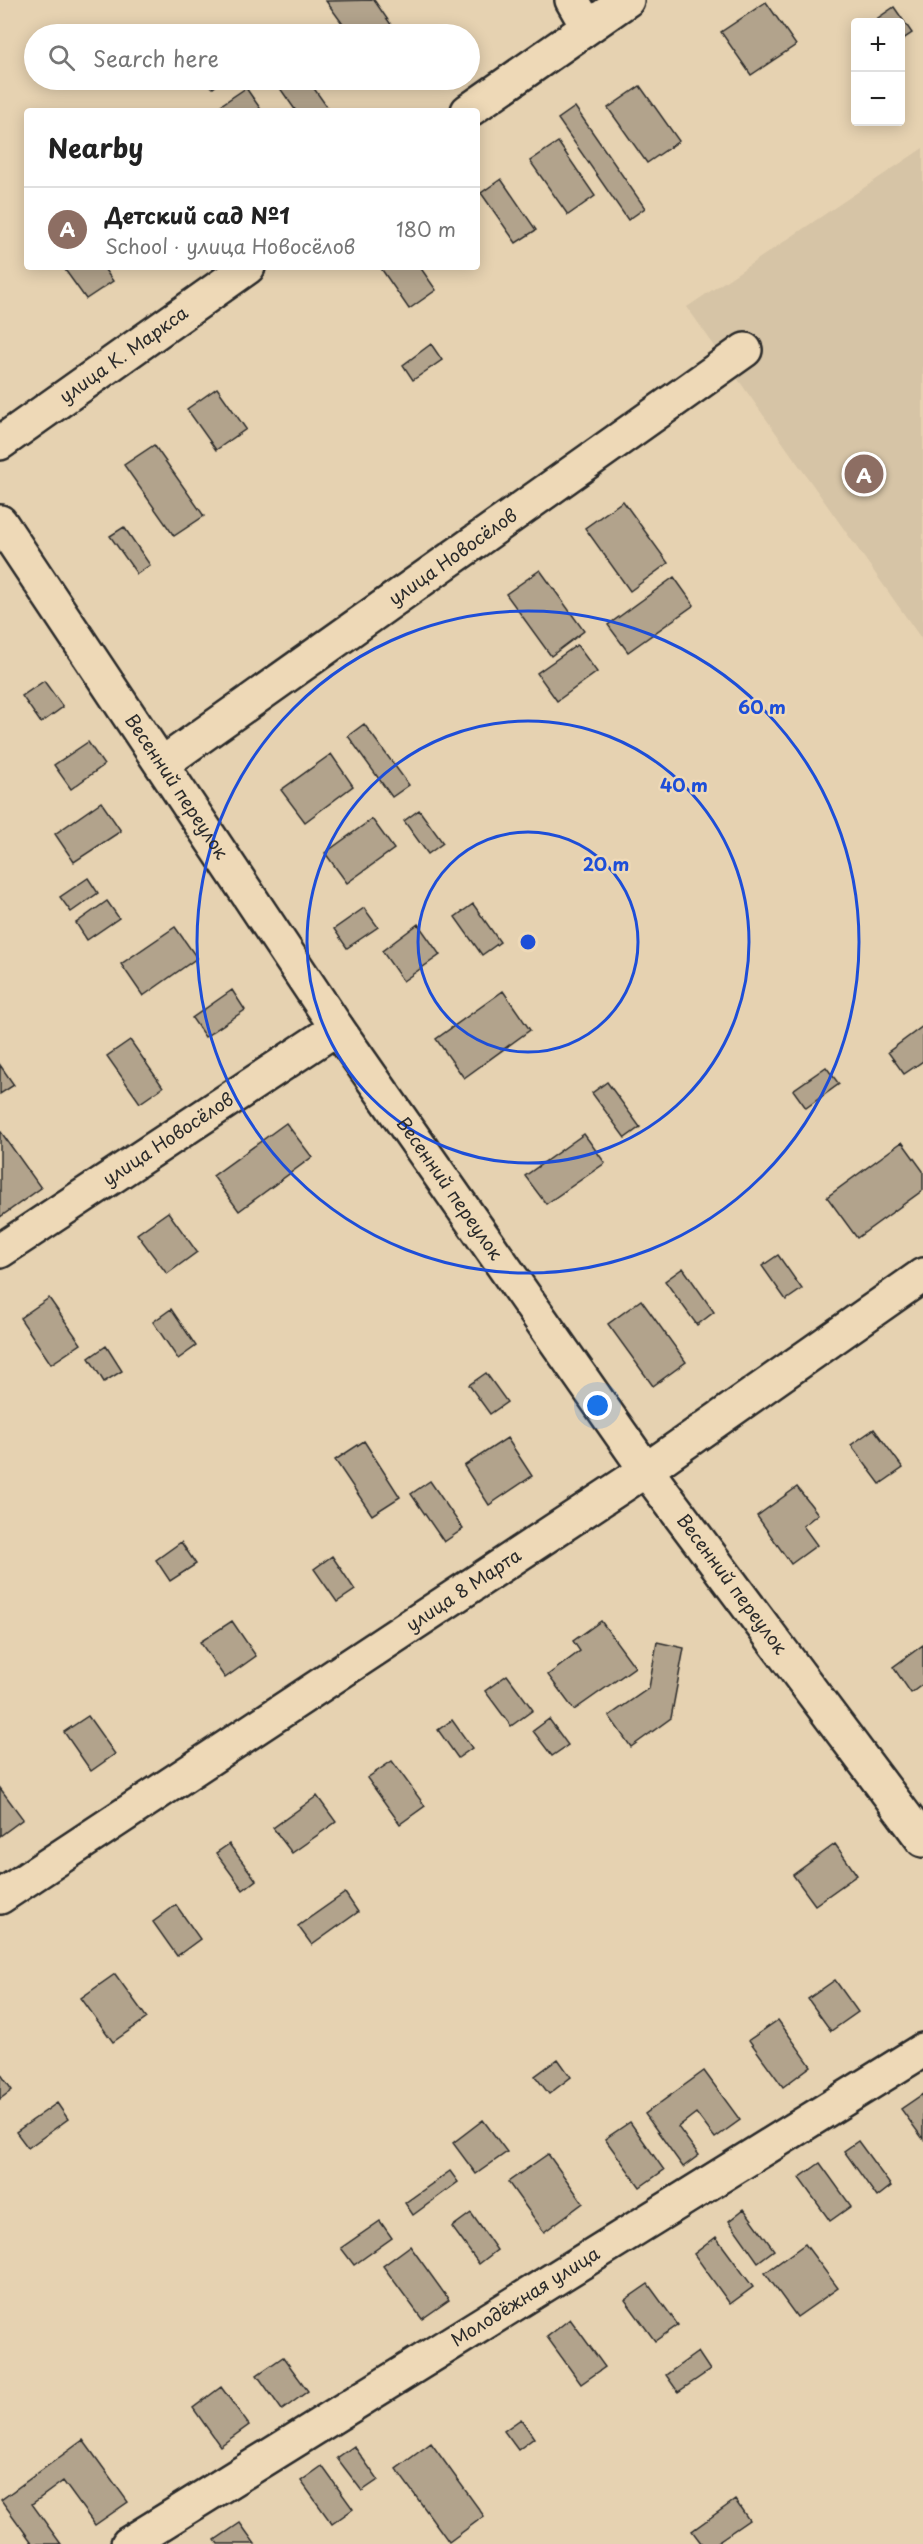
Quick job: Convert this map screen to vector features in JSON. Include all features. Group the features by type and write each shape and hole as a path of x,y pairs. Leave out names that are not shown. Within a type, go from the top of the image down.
{"street":[{"path":"471,108 579,13 627,0"},
{"name":"улица К. Маркса","path":"0,443 244,270"},
{"name":"улица Новосёлов","path":"162,764 745,350"},
{"name":"Весенний переулок","path":"0,522 337,1028 646,1470 923,1840"},
{"name":"улица Новосёлов","path":"0,1251 337,1028"},
{"name":"улица 8 Марта","path":"0,1897 646,1470 923,1275"},
{"name":"Молодёжная улица","path":"128,2544 923,2050"}],"shaded area":[{"path":"923,148 923,641 687,307"}],"building":[{"path":"374,0 391,24 343,24 326,1"},
{"path":"766,2 796,45 751,75 721,32"},
{"path":"894,7 902,18 878,18"},
{"path":"905,23 912,33 905,38"},
{"path":"640,86 679,141 647,163 608,108"},
{"path":"243,90 247,90 260,108 222,108 221,105"},
{"path":"281,90 315,90 328,108 294,108"},
{"path":"575,107 645,208 628,220 558,119"},
{"path":"558,142 595,196 568,215 530,161"},
{"path":"501,179 536,230 516,243 481,193"},
{"path":"65,270 105,270 113,281 86,299"},
{"path":"382,270 422,270 436,290 409,309"},
{"path":"431,344 442,360 413,380 403,365"},
{"path":"217,388 246,429 216,450 187,409"},
{"path":"154,445 204,516 174,536 124,465"},
{"path":"623,501 668,563 630,591 585,528"},
{"path":"124,527 150,565 137,574 110,536"},
{"path":"540,570 584,631 551,656 506,594"},
{"path":"674,577 694,605 628,652 608,625"},
{"path":"577,645 597,672 557,701 537,673"},
{"path":"44,681 63,707 41,723 22,696"},
{"path":"364,724 409,785 392,797 348,736"},
{"path":"88,742 104,765 71,789 54,765"},
{"path":"331,754 353,786 305,822 281,790"},
{"path":"101,802 121,831 74,862 55,834"},
{"path":"419,810 443,843 428,854 404,821"},
{"path":"372,819 394,849 347,883 325,853"},
{"path":"88,878 98,893 71,912 60,897"},
{"path":"107,901 119,918 87,940 76,923"},
{"path":"473,904 500,942 482,955 455,917"},
{"path":"364,908 378,927 347,948 334,929"},
{"path":"418,924 440,955 403,981 382,951"},
{"path":"175,927 197,958 143,996 121,964"},
{"path":"232,990 245,1010 205,1037 192,1018"},
{"path":"503,991 530,1030 464,1078 436,1039"},
{"path":"923,1026 923,1061 904,1074 888,1052"},
{"path":"130,1040 163,1087 140,1103 107,1056"},
{"path":"0,1065 14,1085 0,1094"},
{"path":"826,1067 839,1084 806,1108 793,1090"},
{"path":"607,1082 640,1127 625,1138 592,1093"},
{"path":"286,1123 312,1157 239,1211 213,1176"},
{"path":"0,1133 41,1188 0,1217"},
{"path":"584,1134 605,1163 546,1204 525,1176"},
{"path":"902,1142 923,1171 923,1190 857,1238 827,1197"},
{"path":"168,1212 197,1252 167,1274 137,1234"},
{"path":"778,1255 802,1289 786,1300 762,1266"},
{"path":"683,1268 714,1312 697,1325 665,1281"},
{"path":"49,1298 81,1344 51,1364 20,1318"},
{"path":"641,1300 686,1362 653,1386 608,1324"},
{"path":"171,1309 196,1346 178,1359 153,1322"},
{"path":"106,1346 122,1371 104,1382 89,1358"},
{"path":"486,1373 507,1402 490,1414 469,1385"},
{"path":"874,1429 903,1468 880,1484 851,1445"},
{"path":"507,1438 532,1476 489,1505 464,1466"},
{"path":"364,1441 400,1497 372,1515 335,1460"},
{"path":"430,1481 463,1529 444,1542 411,1494"},
{"path":"797,1487 818,1514 803,1526 817,1545 791,1564 757,1516"},
{"path":"181,1542 196,1564 170,1581 156,1560"},
{"path":"332,1556 355,1590 337,1602 314,1569"},
{"path":"232,1621 256,1656 225,1678 200,1642"},
{"path":"601,1621 635,1667 574,1710 548,1675 580,1651 573,1641"},
{"path":"657,1642 684,1648 671,1718 631,1747 609,1716 649,1688"},
{"path":"923,1645 923,1684 911,1693 893,1667"},
{"path":"507,1675 533,1710 511,1726 485,1691"},
{"path":"88,1716 115,1754 91,1771 64,1732"},
{"path":"549,1719 568,1745 552,1756 533,1731"},
{"path":"452,1720 472,1748 458,1758 438,1730"},
{"path":"392,1761 425,1806 400,1824 367,1778"},
{"path":"0,1788 23,1819 0,1836"},
{"path":"317,1796 336,1822 292,1853 273,1828"},
{"path":"229,1844 256,1880 243,1890 216,1853"},
{"path":"835,1844 857,1875 815,1905 793,1875"},
{"path":"345,1893 358,1912 312,1945 298,1926"},
{"path":"176,1905 200,1939 177,1956 153,1922"},
{"path":"115,1974 147,2018 113,2042 81,1998"},
{"path":"835,1980 858,2012 831,2031 808,1999"},
{"path":"778,2020 811,2066 783,2087 749,2040"},
{"path":"558,2059 571,2077 549,2094 535,2076"},
{"path":"704,2071 740,2120 715,2138 696,2113 678,2127 699,2155 683,2167 645,2114"},
{"path":"0,2073 12,2090 0,2099"},
{"path":"923,2094 923,2139 901,2109"},
{"path":"57,2103 68,2119 28,2148 16,2132"},
{"path":"483,2120 507,2152 476,2174 453,2143"},
{"path":"630,2122 664,2170 640,2187 605,2139"},
{"path":"858,2141 891,2186 877,2197 844,2151"},
{"path":"548,2154 583,2203 544,2232 508,2182"},
{"path":"820,2163 851,2206 830,2221 799,2178"},
{"path":"450,2171 458,2182 413,2215 405,2203"},
{"path":"744,2209 774,2250 758,2262 729,2221"},
{"path":"471,2213 497,2250 479,2264 452,2227"},
{"path":"380,2221 392,2238 354,2265 341,2248"},
{"path":"716,2237 753,2287 730,2304 694,2254"},
{"path":"805,2244 838,2288 797,2317 765,2273"},
{"path":"410,2246 449,2300 422,2319 383,2266"},
{"path":"648,2284 678,2325 655,2341 625,2300"},
{"path":"570,2319 605,2367 581,2384 547,2337"},
{"path":"698,2352 710,2370 678,2392 666,2375"},
{"path":"283,2357 308,2391 282,2410 257,2375"},
{"path":"221,2387 249,2425 220,2446 193,2408"},
{"path":"521,2419 534,2438 518,2450 504,2431"},
{"path":"83,2440 128,2502 95,2525 63,2481 32,2504 61,2544 33,2544 1,2500"},
{"path":"431,2443 484,2516 449,2542 396,2469"},
{"path":"354,2446 378,2480 362,2491 337,2458"},
{"path":"322,2466 353,2509 332,2524 301,2481"},
{"path":"735,2500 749,2520 714,2544 702,2544 692,2531"},
{"path":"240,2523 255,2544 218,2544 215,2540"}],"place":[{"name":"Детский сад №1","path":"864,474"}]}
